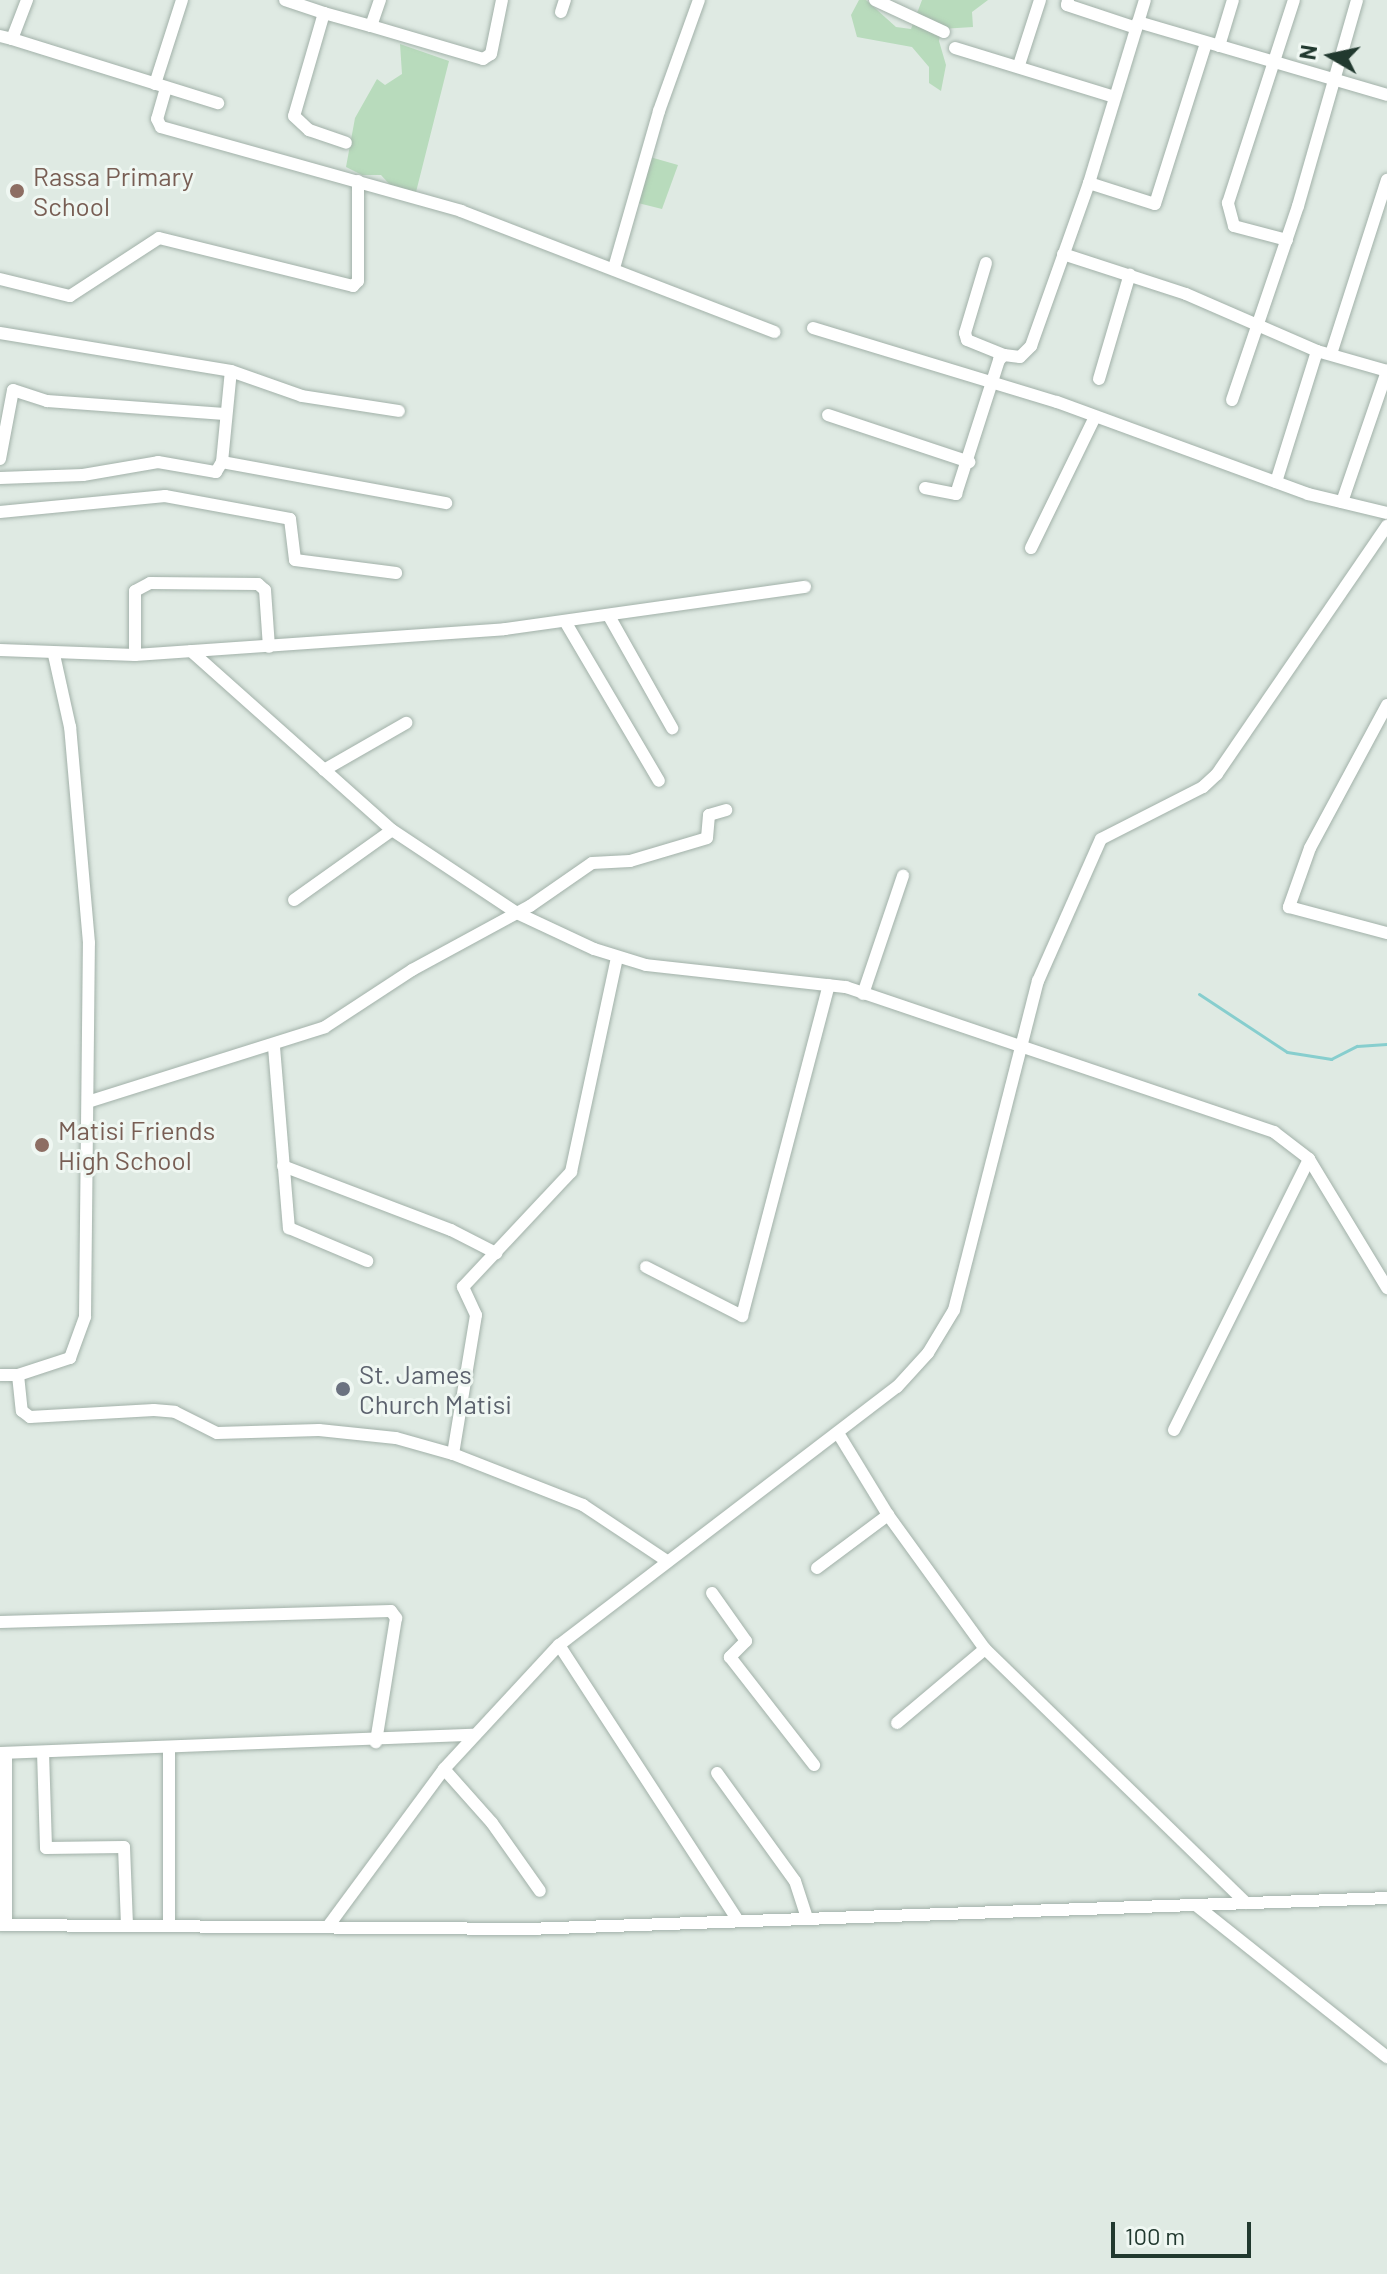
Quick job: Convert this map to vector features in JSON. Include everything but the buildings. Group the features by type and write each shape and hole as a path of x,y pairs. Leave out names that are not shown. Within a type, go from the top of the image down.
{"street":[{"path":"27,0 6,37 218,103"},
{"path":"182,0 161,86 158,125 461,211 549,248 614,268 774,332"},
{"path":"285,0 305,3 324,13 483,59 491,54 502,0"},
{"path":"371,26 380,0"},
{"path":"614,268 659,111 699,0"},
{"path":"875,0 944,32"},
{"path":"1019,65 1040,0"},
{"path":"1053,0 1213,44 1335,84 1387,95"},
{"path":"986,263 965,333 967,340 1004,355 1020,357 1031,346 1089,183 1145,0"},
{"path":"1089,183 1155,204 1213,44 1233,0"},
{"path":"1287,240 1239,228 1228,212 1294,0"},
{"path":"1232,400 1287,240 1357,0"},
{"path":"324,13 294,116 309,130 346,143"},
{"path":"955,48 1019,65 1114,97"},
{"path":"1331,354 1387,180"},
{"path":"0,279 70,296 159,238 353,286 358,281 358,181"},
{"path":"1063,254 1130,274 1317,351 1387,371 1342,502"},
{"path":"1099,379 1130,274"},
{"path":"813,328 994,384 1276,482 1387,513"},
{"path":"0,333 231,371 302,396 399,411"},
{"path":"1276,482 1317,351"},
{"path":"925,488 956,494 1004,355"},
{"path":"0,478 83,475 158,462 216,472 222,462 231,371"},
{"path":"0,459 8,398 13,390 47,401 225,414"},
{"path":"828,415 969,462"},
{"path":"1031,548 1094,419"},
{"path":"222,462 446,503"},
{"path":"0,512 165,496 290,519 295,560 396,573"},
{"path":"329,1925 444,1769 559,1645 897,1387 928,1353 954,1310 1038,981 1101,839 1203,787 1217,774 1387,526"},
{"path":"135,655 135,591 150,583 258,584 265,590 269,647"},
{"path":"0,650 54,655 135,655 269,647 566,623 805,587"},
{"path":"609,616 672,728"},
{"path":"566,623 659,781"},
{"path":"191,651 392,830 517,913 617,958 646,965 829,985 863,994 1019,1049 1274,1132 1309,1159 1387,1288"},
{"path":"0,1375 18,1375 70,1358 85,1317 88,1219 82,1215 91,1101 89,943 70,727 54,655"},
{"path":"1387,705 1310,848 1289,907 1387,933"},
{"path":"324,770 406,723"},
{"path":"91,1101 274,1047 335,1022 412,970 517,913 601,859 630,861 707,838 709,815 726,810"},
{"path":"294,900 392,830"},
{"path":"863,994 903,876"},
{"path":"453,1454 476,1315 463,1290 571,1172 617,958"},
{"path":"646,1267 742,1316 829,985"},
{"path":"274,1047 289,1228 367,1261"},
{"path":"1174,1430 1309,1159"},
{"path":"283,1166 451,1230 496,1253"},
{"path":"18,1375 22,1411 30,1417 175,1412 217,1433 357,1432 453,1454 583,1505 667,1561"},
{"path":"838,1433 888,1515 985,1649 1246,1903"},
{"path":"817,1568 888,1515"},
{"path":"712,1593 746,1641 730,1657 814,1765"},
{"path":"0,1622 391,1611 396,1618 376,1742"},
{"path":"559,1645 736,1918"},
{"path":"897,1723 985,1649"},
{"path":"473,1735 376,1742 3,1753 3,1925 329,1925 527,1929 806,1915 1197,1906 1387,1898"},
{"path":"169,1748 169,1925"},
{"path":"43,1752 46,1848 124,1847 127,1925"},
{"path":"444,1769 492,1823 540,1891"},
{"path":"717,1773 795,1881 806,1915"},
{"path":"1197,1906 1387,2057"}],"green space":[{"path":"859,0 866,0 896,27 911,29 922,0 988,0 972,12 973,27 941,29 939,41 946,65 941,91 929,83 929,67 912,47 857,37 851,15"},
{"path":"400,44 449,61 416,192 392,187 381,175 362,175 346,167 355,118 377,79 385,85 402,74"},
{"path":"650,157 678,165 662,209 638,203"}],"waterway":[{"path":"1199,994 1287,1052 1331,1059 1357,1046 1387,1044"}],"place":[{"name":"Rassa Primary School","path":"17,191"},
{"name":"Matisi Friends High School","path":"42,1145"},
{"name":"St. James Church Matisi","path":"343,1389"}]}
